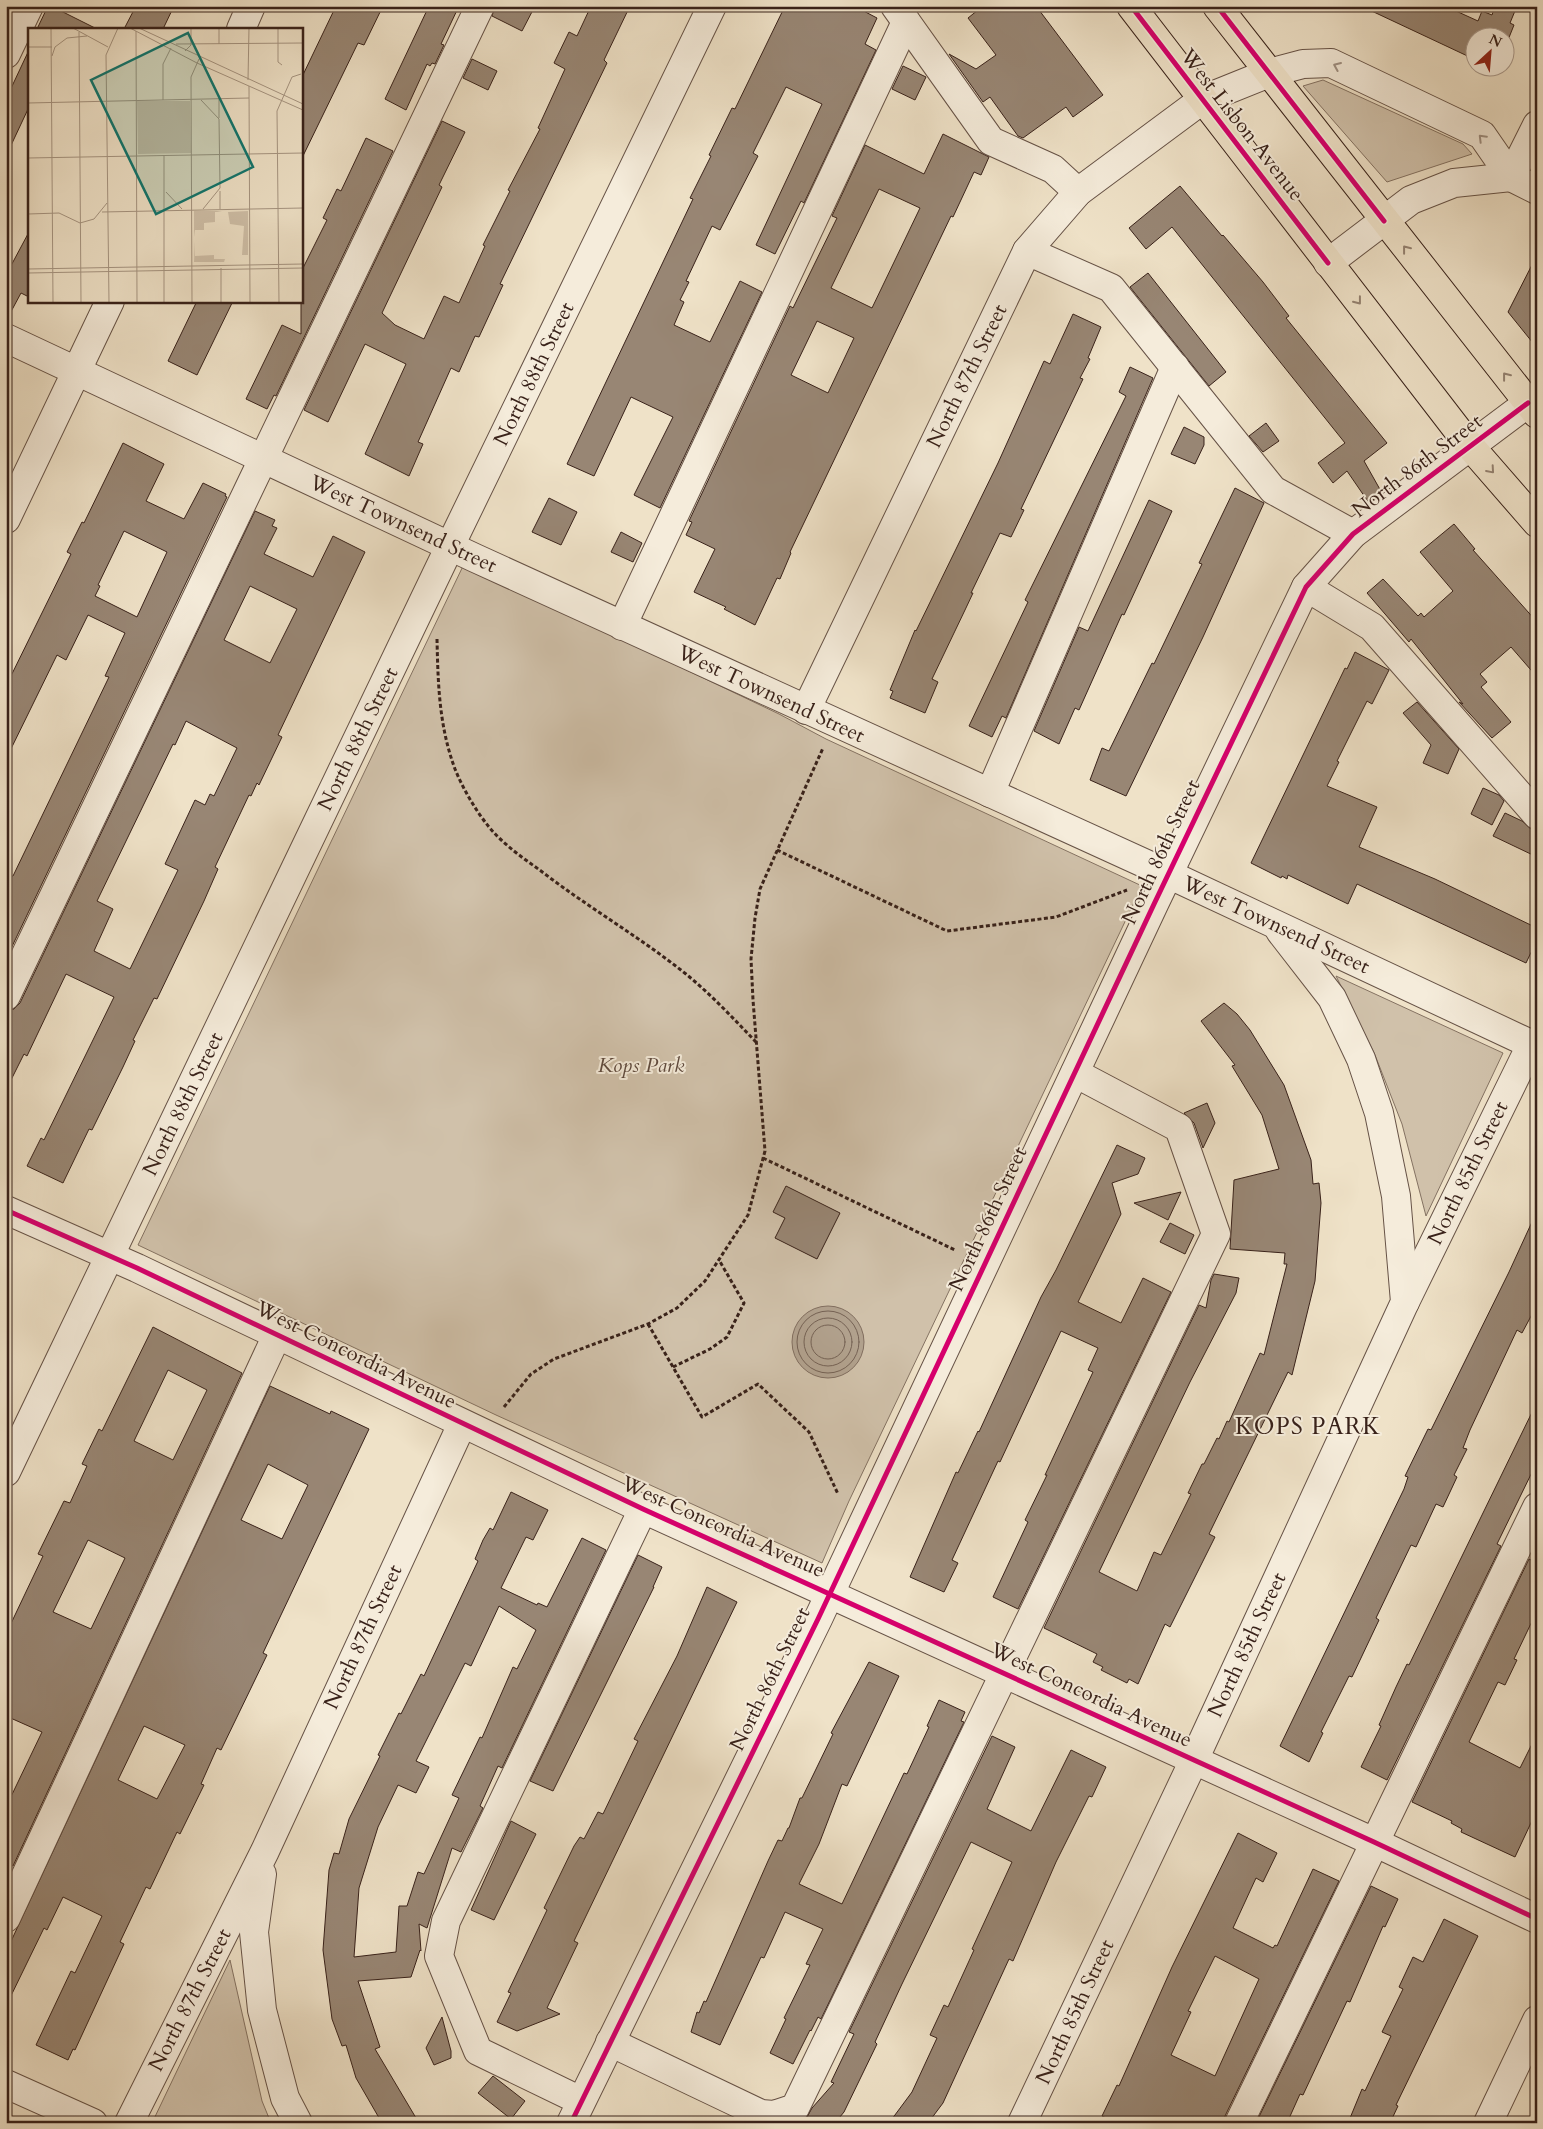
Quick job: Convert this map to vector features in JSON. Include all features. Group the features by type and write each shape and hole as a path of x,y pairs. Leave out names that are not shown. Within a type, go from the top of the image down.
{"main road":[{"name":"West Lisbon Avenue","path":"1131,6 1470,446 1537,523"},
{"path":"1217,6 1532,409"}],"street":[{"path":"6,54 29,6"},
{"path":"241,28 251,6"},
{"path":"6,996 480,6"},
{"name":"North 88th Street","path":"6,1472 450,546 712,6"},
{"path":"901,14 991,141 1053,169 1078,192"},
{"path":"622,626 901,14"},
{"name":"North 87th Street","path":"806,710 1027,250 1078,192 1202,100 1269,74 1303,64 1331,63 1482,135 1511,177"},
{"path":"1511,177 1537,125"},
{"path":"1328,262 1411,200 1454,183 1511,177 1537,190"},
{"path":"1027,250 1111,288 1273,490 1353,534"},
{"path":"6,519 110,302"},
{"name":"West Townsend Street","path":"6,338 622,626 1168,874 1534,1046"},
{"path":"990,793 1175,367"},
{"name":"North 86th Street","path":"576,2112 830,1593 1168,874 1306,587 1353,534 1470,446 1532,409"},
{"path":"1306,587 1372,627 1537,815"},
{"name":"North 85th Street","path":"1277,926 1332,998 1361,1059 1379,1113 1396,1196 1405,1302"},
{"name":"North 85th Street","path":"1022,2123 1194,1760 1405,1302 1534,1046"},
{"path":"610,2042 761,2114 774,2115 795,2108 1216,1234 1179,1128 1074,1073"},
{"name":"West Concordia Avenue","path":"6,1210 110,1256 643,1509 1374,1842 1537,1919"},
{"path":"6,1918 277,1336"},
{"name":"North 87th Street","path":"129,2123 265,1851 462,1424"},
{"path":"1239,2123 1537,1507"},
{"path":"576,2112 478,2051 439,1956 446,1920 643,1509"},
{"name":"North 87th Street","path":"265,1851 254,1932 262,2010 285,2098 298,2123"},
{"path":"1488,2123 1537,2020"},
{"path":"6,2084 93,2123"}],"path":[{"path":"437,638 439,702 443,729 456,769 470,798 490,828 511,849 560,886 630,932 678,967 711,995 756,1042"},
{"path":"504,1407 531,1374 554,1359 648,1324 677,1308 706,1281 748,1215 765,1150 751,959 755,918 760,889 823,748"},
{"path":"778,850 947,931 1056,917 1127,890"},
{"path":"763,1158 955,1250"},
{"path":"673,1367 727,1337 744,1303 719,1260"},
{"path":"648,1324 702,1418 758,1384 809,1432 838,1494"}],"green space":[{"path":"1323,80 1463,144 1472,154 1387,182 1303,86"},
{"name":"Kops Park","path":"464,564 779,714 826,739 1142,886 849,1501 822,1563 496,1415 138,1245"},
{"path":"1336,976 1503,1053 1426,1216 1402,1124 1375,1055"},
{"path":"230,1960 262,2101 271,2123 152,2123"}],"water":[{"path":"828,1306 848,1312 858,1322 864,1342 858,1362 848,1372 828,1378 808,1372 798,1362 792,1342 798,1322 808,1312"}],"building":[{"path":"48,6 51,6 95,28 37,28"},
{"path":"136,6 174,6 163,28 125,28"},
{"path":"336,6 383,6 364,45 358,43 302,158 302,77"},
{"path":"429,6 459,6 441,44 444,45 435,64 432,63 430,66 427,64 406,110 385,99"},
{"path":"495,6 535,6 522,31 492,16"},
{"path":"591,6 630,6 604,60 607,63 500,284 503,285 479,337 475,336 459,372 451,368 418,442 423,444 409,476 365,454 406,364 365,344 328,422 304,410 442,121 465,132 439,185 442,187 382,313 395,325 424,339 444,296 459,303 485,246 483,245 510,191 508,190 540,129 538,128 565,69 554,63 569,32 577,36"},
{"path":"785,6 854,6 877,18 865,44 876,50 804,203 801,201 775,254 756,245 822,104 786,87 753,153 758,156 720,230 712,226 686,281 689,282 680,300 684,302 674,325 710,342 740,281 762,292 660,508 634,495 673,417 631,397 594,476 567,464 693,199 690,198 711,156 709,155 732,108 735,109"},
{"path":"983,6 1036,6 1103,95 1073,117 1066,107 1023,138 1018,136 990,97 983,102 949,54 976,69 996,55 968,18"},
{"path":"1361,6 1445,6 1478,21 1482,11 1492,15 1495,6 1517,6 1510,23 1514,25 1513,28 1466,28 1466,55"},
{"path":"28,52 28,109 6,156 6,99"},
{"path":"472,59 497,71 488,90 463,78"},
{"path":"903,66 926,77 915,100 892,89"},
{"path":"943,134 989,157 981,175 974,172 953,217 951,216 790,552 780,579 777,578 755,625 724,609 726,607 694,592 715,549 686,535 692,522 689,521 790,306 793,308 837,218 832,216 865,145 924,174","holes":["879,189 920,208 872,308 831,288","817,321 854,338 828,393 791,375"]},
{"path":"366,138 393,151 276,396 274,395 267,409 246,399 282,325 301,334 302,270 327,220 323,218 337,189 341,191"},
{"path":"1180,186 1263,282 1289,316 1286,318 1387,443 1364,461 1382,493 1369,503 1347,471 1333,483 1318,463 1345,443 1172,227 1146,249 1129,228"},
{"path":"28,234 28,296 21,293 6,321 6,275"},
{"path":"1537,255 1537,348 1508,312"},
{"path":"1148,273 1226,372 1209,386 1130,287"},
{"path":"197,302 233,302 197,375 168,361"},
{"path":"1073,314 1101,327 1088,358 1090,359 1080,378 1083,379 1021,509 1024,510 1011,537 1000,533 971,593 973,593 932,679 938,682 925,713 890,698 893,691 890,690 915,630 998,463 1044,361 1050,364"},
{"path":"1130,367 1153,378 1006,718 1002,716 992,737 969,726 1028,602 1025,600 1126,396 1119,392"},
{"path":"1266,423 1279,441 1263,452 1249,436"},
{"path":"1184,427 1204,437 1204,445 1195,464 1171,454"},
{"path":"123,443 164,464 146,501 184,519 203,483 226,494 225,496 227,497 6,959 6,886 13,876 109,677 105,676 125,633 88,615 66,660 57,655 6,759 6,686 71,554 67,552 82,522 84,523","holes":["124,531 167,552 137,617 95,596 100,586 98,585"]},
{"path":"1235,488 1264,503 1203,637 1126,796 1090,780 1102,748 1109,751 1152,663 1154,664 1202,564 1199,563"},
{"path":"549,498 577,512 561,545 532,532"},
{"path":"1149,500 1172,511 1124,615 1122,614 1079,710 1075,708 1059,744 1034,731 1079,627 1088,631"},
{"path":"255,511 275,520 272,526 277,528 264,554 313,577 333,536 365,552 278,735 282,737 259,785 257,783 251,796 249,795 215,867 218,869 204,901 157,999 154,998 133,1040 135,1041 92,1130 89,1129 63,1183 27,1166 41,1138 44,1140 114,997 66,974 27,1056 24,1054 6,1090 6,1011 14,1009 20,1003","holes":["250,586 297,609 270,663 224,640","186,721 237,748 214,796 210,794 205,805 195,800 165,864 178,870 130,969 94,951 113,909 97,901"]},
{"path":"1454,524 1475,549 1473,550 1537,622 1537,677 1511,647 1480,674 1487,682 1481,687 1511,722 1492,738 1459,702 1463,704 1411,639 1409,642 1367,593 1383,579 1418,616 1421,613 1424,617 1453,591 1420,552"},
{"path":"621,532 642,543 633,562 611,552"},
{"path":"1355,652 1389,670 1372,704 1367,701 1337,761 1339,762 1327,786 1377,807 1359,847 1435,879 1537,928 1537,940 1526,963 1357,884 1348,904 1288,875 1287,879 1282,876 1281,878 1251,863 1345,668 1347,669"},
{"path":"1417,702 1459,749 1448,774 1423,763 1431,745 1403,713"},
{"path":"1483,788 1499,795 1504,801 1492,825 1471,814"},
{"path":"1505,813 1522,821 1532,830 1537,830 1537,857 1493,836"},
{"path":"1224,1003 1237,1014 1250,1030 1284,1085 1311,1160 1313,1184 1319,1183 1321,1203 1315,1281 1292,1375 1288,1372 1209,1534 1215,1537 1170,1627 1165,1624 1138,1684 1129,1679 1127,1683 1101,1670 1103,1667 1093,1662 1097,1654 1044,1628 1199,1305 1206,1308 1211,1280 1214,1274 1239,1278 1236,1293 1190,1382 1099,1572 1137,1591 1154,1552 1161,1555 1191,1494 1188,1493 1202,1464 1204,1464 1217,1438 1219,1439 1227,1421 1229,1422 1260,1353 1264,1355 1287,1264 1284,1264 1285,1253 1230,1249 1234,1180 1279,1169 1262,1115 1232,1066 1235,1065 1201,1021"},
{"path":"1207,1103 1215,1123 1203,1148 1194,1123 1184,1113"},
{"path":"1117,1145 1145,1158 1138,1174 1112,1183 1121,1214 1078,1302 1121,1323 1143,1278 1171,1292 1018,1609 993,1597 1028,1522 1025,1520 1047,1475 1045,1475 1093,1372 1088,1370 1098,1348 1061,1331 952,1560 958,1563 944,1592 910,1577 956,1472 958,1473 979,1432 1041,1297"},
{"path":"786,1186 840,1213 817,1259 775,1238 785,1218 773,1212"},
{"path":"1181,1192 1168,1220 1134,1203"},
{"path":"1537,1211 1537,1305 1522,1333 1517,1330 1470,1430 1463,1448 1467,1449 1454,1475 1457,1477 1443,1507 1436,1504 1416,1547 1411,1545 1376,1618 1379,1620 1352,1677 1349,1676 1321,1732 1323,1733 1309,1762 1280,1746 1404,1489 1408,1477 1405,1476 1428,1429 1431,1430"},
{"path":"1170,1223 1194,1235 1185,1254 1160,1242"},
{"path":"153,1327 242,1373 13,1866 6,1863 6,1807 42,1732 6,1716 6,1634 43,1556 38,1554 64,1501 70,1503 87,1466 82,1464 99,1429 102,1431","holes":["168,1370 207,1390 173,1460 134,1441","88,1540 125,1558 91,1629 53,1612"]},
{"path":"270,1386 330,1414 331,1411 369,1429 263,1653 267,1655 221,1750 217,1748 201,1784 204,1785 180,1834 177,1832 150,1889 146,1887 120,1942 124,1944 75,2050 73,2049 68,2060 36,2045 71,1971 75,1973 102,1916 63,1897 47,1930 44,1928 6,2006 6,1952","holes":["268,1464 308,1485 282,1539 241,1520","144,1726 185,1745 157,1799 118,1780"]},
{"path":"1537,1402 1537,1462 1497,1544 1501,1546 1387,1780 1361,1767 1381,1726 1379,1725 1407,1664 1409,1665"},
{"path":"511,1492 548,1510 533,1540 526,1537 501,1588 537,1605 538,1603 547,1607 582,1538 606,1550 502,1768 498,1766 480,1806 483,1808 461,1852 452,1848 427,1928 419,1924 421,1951 411,1977 358,1981 380,2047 375,2049 419,2123 382,2123 356,2078 346,2045 342,2046 332,2019 323,1950 329,1870 334,1853 339,1854 349,1819 380,1756 378,1755 421,1674 424,1676 478,1561 475,1559 483,1540 490,1528 493,1530","holes":["499,1606 536,1630 517,1669 513,1667 482,1738 480,1737 452,1795 459,1798 424,1874 418,1872 407,1906 399,1906 396,1952 354,1957 359,1888 378,1827 398,1785 416,1793 429,1767 416,1761 465,1663 471,1666"]},
{"path":"638,1555 662,1567 654,1587 553,1791 530,1781"},
{"path":"1529,1559 1537,1563 1537,1611 1514,1659 1517,1660 1505,1685 1498,1682 1469,1742 1520,1768 1537,1734 1537,1810 1515,1857 1461,1832 1462,1829 1451,1823 1452,1821 1412,1802"},
{"path":"707,1587 737,1602 574,1941 578,1943 547,2008 560,2014 517,2031 497,2022 511,1993 508,1992 547,1910 544,1908 574,1846 580,1837 584,1839 598,1812 603,1814 638,1741 634,1739 677,1656"},
{"path":"869,1662 899,1676 847,1786 842,1784 819,1844 799,1884 842,1904 904,1773 907,1774 929,1727 927,1726 939,1700 965,1712 961,1721 964,1722 821,2019 818,2017 793,2064 770,2053 786,2019 784,2018 810,1965 806,1964 823,1929 785,1912 764,1958 761,1957 720,2045 691,2032 697,2012 699,2013 704,2001 706,2002 778,1840 782,1841 789,1828 800,1798 802,1798 833,1734 831,1733"},
{"path":"992,1736 1015,1747 987,1809 1031,1831 1071,1750 1106,1767 1092,1797 1089,1796 1056,1862 1013,1961 1009,1959 943,2103 928,2123 889,2123 912,2092 937,2038 930,2035 944,2005 948,2007 1012,1862 971,1842 902,1984 875,2042 877,2044 844,2112 835,2123 800,2123 806,2119 812,2108 834,2083 831,2082 854,2034 849,2032"},
{"path":"511,1821 536,1834 494,1920 471,1910"},
{"path":"1238,1833 1277,1853 1263,1882 1256,1878 1233,1928 1273,1948 1275,1945 1277,1946 1313,1869 1339,1881 1225,2116 1224,2123 1116,2123 1102,2116 1117,2085 1119,2086 1172,1967","holes":["1215,1956 1259,1979 1215,2076 1171,2055 1191,2012 1188,2011"]},
{"path":"1371,1886 1398,1899 1385,1927 1383,1926 1350,2002 1347,2001 1303,2095 1300,2094 1287,2123 1256,2123"},
{"path":"1444,1919 1478,1936 1396,2105 1398,2106 1390,2123 1348,2123 1362,2089 1365,2091 1391,2036 1382,2032 1403,1989 1399,1987 1413,1957 1423,1962"},
{"path":"442,2017 451,2051 451,2058 434,2065 426,2048"},
{"path":"493,2076 525,2101 511,2119 478,2093"}],"cycle path":[{"path":"1131,6 1328,263"},
{"path":"1217,6 1384,221"},
{"path":"571,2123 818,1619 1155,902 1306,587 1353,534 1528,403"},
{"path":"6,1210 137,1268 643,1509 1374,1842 1537,1919"}],"district":[{"name":"KOPS PARK","path":"1308,1426"}]}
